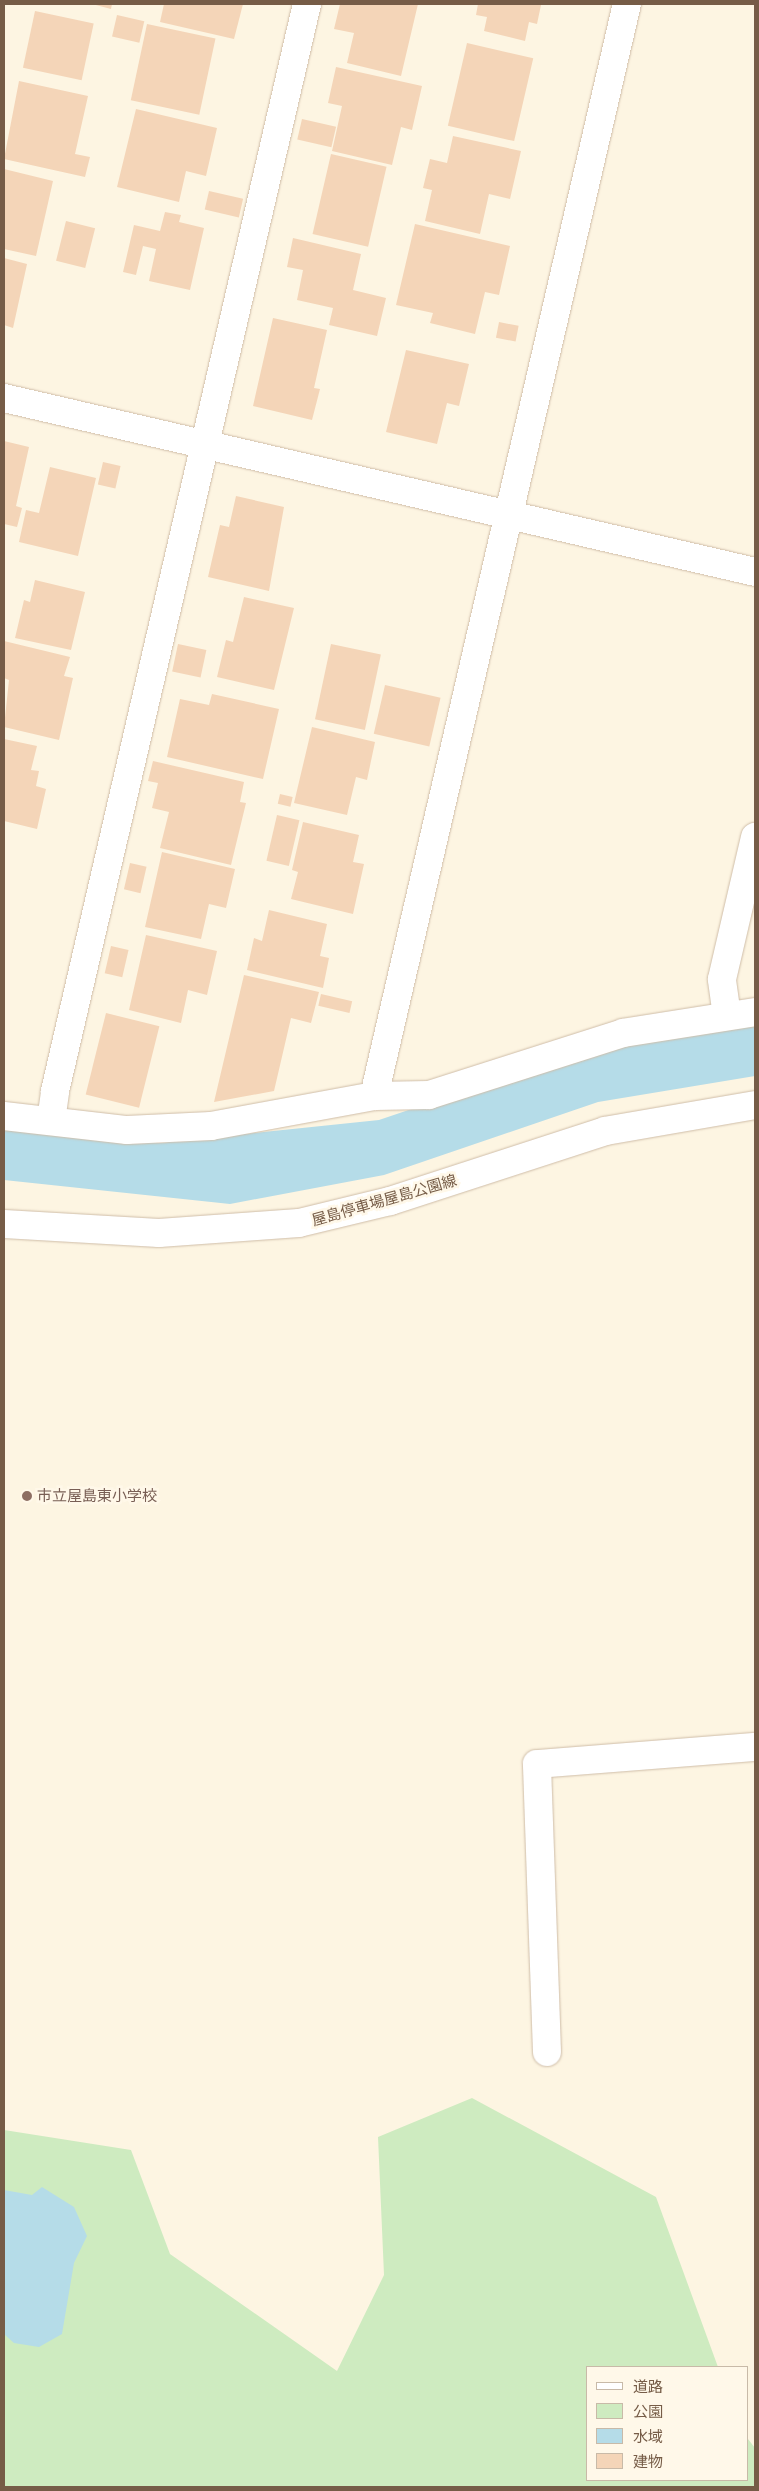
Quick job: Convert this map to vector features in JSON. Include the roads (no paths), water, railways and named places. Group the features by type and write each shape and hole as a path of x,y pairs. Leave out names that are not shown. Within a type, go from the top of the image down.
{"street":[{"path":"51,1121 57,1081 307,4"},
{"path":"374,1096 627,4"},
{"path":"4,398 755,572"},
{"path":"727,1016 722,979 755,837"},
{"path":"4,1116 183,1130 374,1096 429,1096 623,1033 755,1012"},
{"name":"屋島停車場屋島公園線","path":"4,1224 168,1233 299,1223 390,1201 605,1131 755,1105"},
{"path":"548,2052 537,1764 755,1747"}],"water":[{"path":"755,1021 755,1076 598,1102 384,1175 230,1204 4,1180 4,1128 159,1143 379,1120 577,1053"},
{"path":"42,2187 74,2207 87,2236 74,2263 62,2334 39,2347 14,2343 4,2334 4,2190 32,2195"}],"place":[{"name":"市立屋島東小学校","path":"27,1496"}]}
